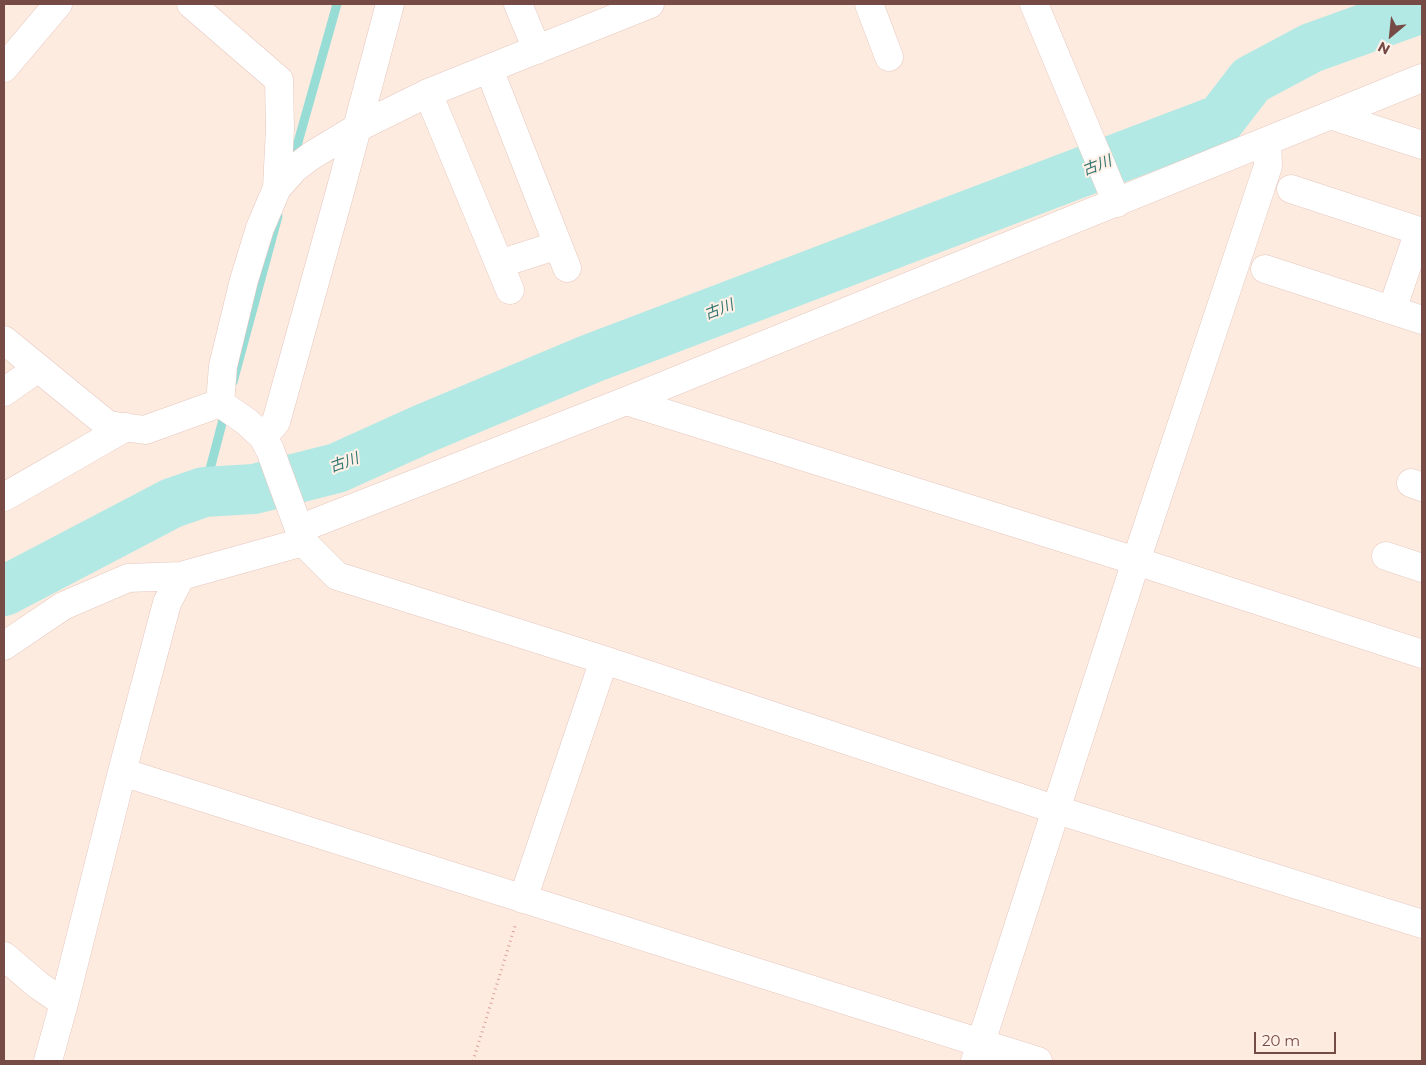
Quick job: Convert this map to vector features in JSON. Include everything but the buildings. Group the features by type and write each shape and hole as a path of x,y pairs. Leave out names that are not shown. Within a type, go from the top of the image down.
{"street":[{"path":"191,4 279,80 280,128 277,188"},
{"path":"260,436 276,422 390,4"},
{"path":"518,4 537,50"},
{"path":"220,403 223,366 244,280 260,228 277,188 294,169 311,156 357,128 428,93 650,4"},
{"path":"869,4 889,57"},
{"path":"1034,4 1117,203"},
{"path":"4,68 45,8"},
{"path":"489,69 563,257 499,264"},
{"path":"4,646 62,606 128,578 181,576 301,535 1422,78"},
{"path":"428,93 510,290"},
{"path":"1330,116 1422,145"},
{"path":"978,1052 1136,561 1268,166 1267,141"},
{"path":"1291,189 1421,231 1392,310"},
{"path":"1266,269 1422,320"},
{"path":"4,340 108,425 145,430 220,403"},
{"path":"4,392 38,368"},
{"path":"626,401 1136,561 1422,654"},
{"path":"220,403 260,436 301,535 337,576 604,660 1057,810 1422,924"},
{"path":"4,497 126,427"},
{"path":"1386,556 1422,568"},
{"path":"48,1061 167,603 181,576"},
{"path":"524,899 604,660"},
{"path":"122,772 524,899 978,1052 1038,1061"},
{"path":"4,956 38,985 64,1003"}],"path":[{"path":"473,1061 524,899"}],"waterway":[{"path":"293,160 337,4"},
{"name":"古川","path":"4,591 172,503 204,492 254,489 337,468 423,429 590,359 1221,119 1251,80 1311,48 1422,8"},
{"path":"233,382 278,216"},
{"path":"204,492 225,412"}]}
